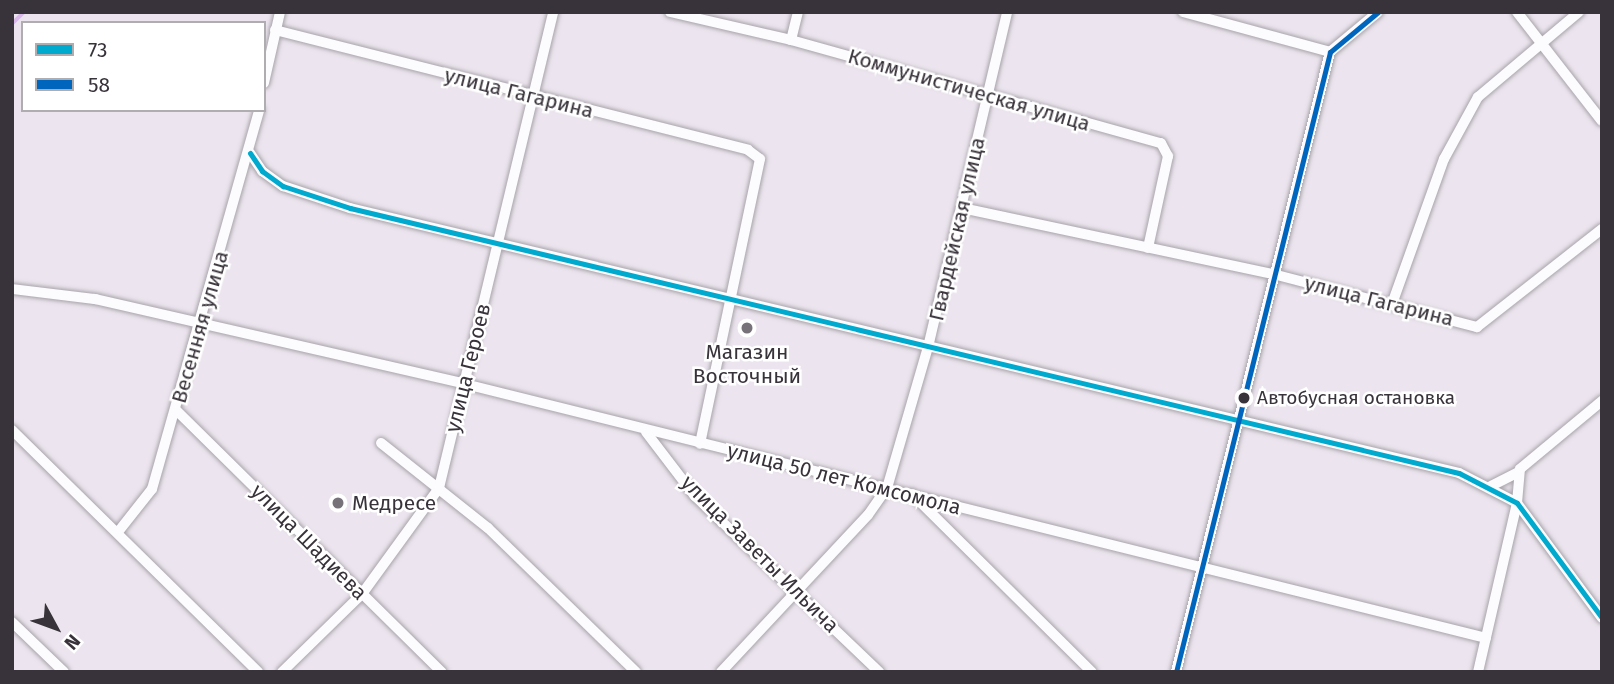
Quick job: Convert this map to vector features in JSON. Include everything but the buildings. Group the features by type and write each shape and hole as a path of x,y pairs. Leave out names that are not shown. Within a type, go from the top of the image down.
{"street":[{"path":"266,73 280,12"},
{"name":"улица Героев","path":"282,672 362,594 439,488 553,12"},
{"name":"Коммунистическая улица","path":"670,12 791,40 1167,148 1148,248"},
{"path":"791,40 798,12"},
{"name":"Гвардейская улица","path":"721,672 887,488 928,347 1006,12"},
{"path":"1183,12 1330,52"},
{"path":"1176,672 1236,419 1330,52 1378,12"},
{"path":"1517,12 1602,121"},
{"path":"1391,304 1444,159 1478,97 1579,12"},
{"name":"улица Гагарина","path":"275,30 748,150 760,159 733,301"},
{"name":"Весенняя улица","path":"118,532 152,489 177,411 250,153 259,112"},
{"path":"250,153 262,171 295,192 733,301 1458,473 1491,486 1517,503 1602,618"},
{"name":"улица Гагарина","path":"962,208 1273,274 1477,327 1602,229"},
{"name":"улица 50 лет Комсомола","path":"12,289 95,299 465,384 646,432 912,494 1200,569 1486,638"},
{"path":"700,444 733,301"},
{"path":"1478,672 1517,503 1519,472 1526,461 1602,401"},
{"name":"улица Шадиева","path":"177,411 442,672"},
{"path":"12,430 258,672"},
{"name":"улица Заветы Ильича","path":"646,432 695,496 879,672"},
{"path":"381,443 488,528 636,672"},
{"path":"1491,486 1519,472"},
{"path":"912,494 1092,672"},
{"path":"12,622 64,672"}],"waterway":[{"path":"12,24 24,12"}],"transit line":[{"name":"58","path":"1176,672 1330,52 1378,12"},
{"name":"73","path":"250,153 262,171 283,186 350,208 1459,473 1517,503 1602,618"}],"place":[{"name":"Магазин Восточный","path":"747,328"},
{"name":"Автобусная остановка","path":"1244,398"},
{"name":"Медресе","path":"338,503"}]}
